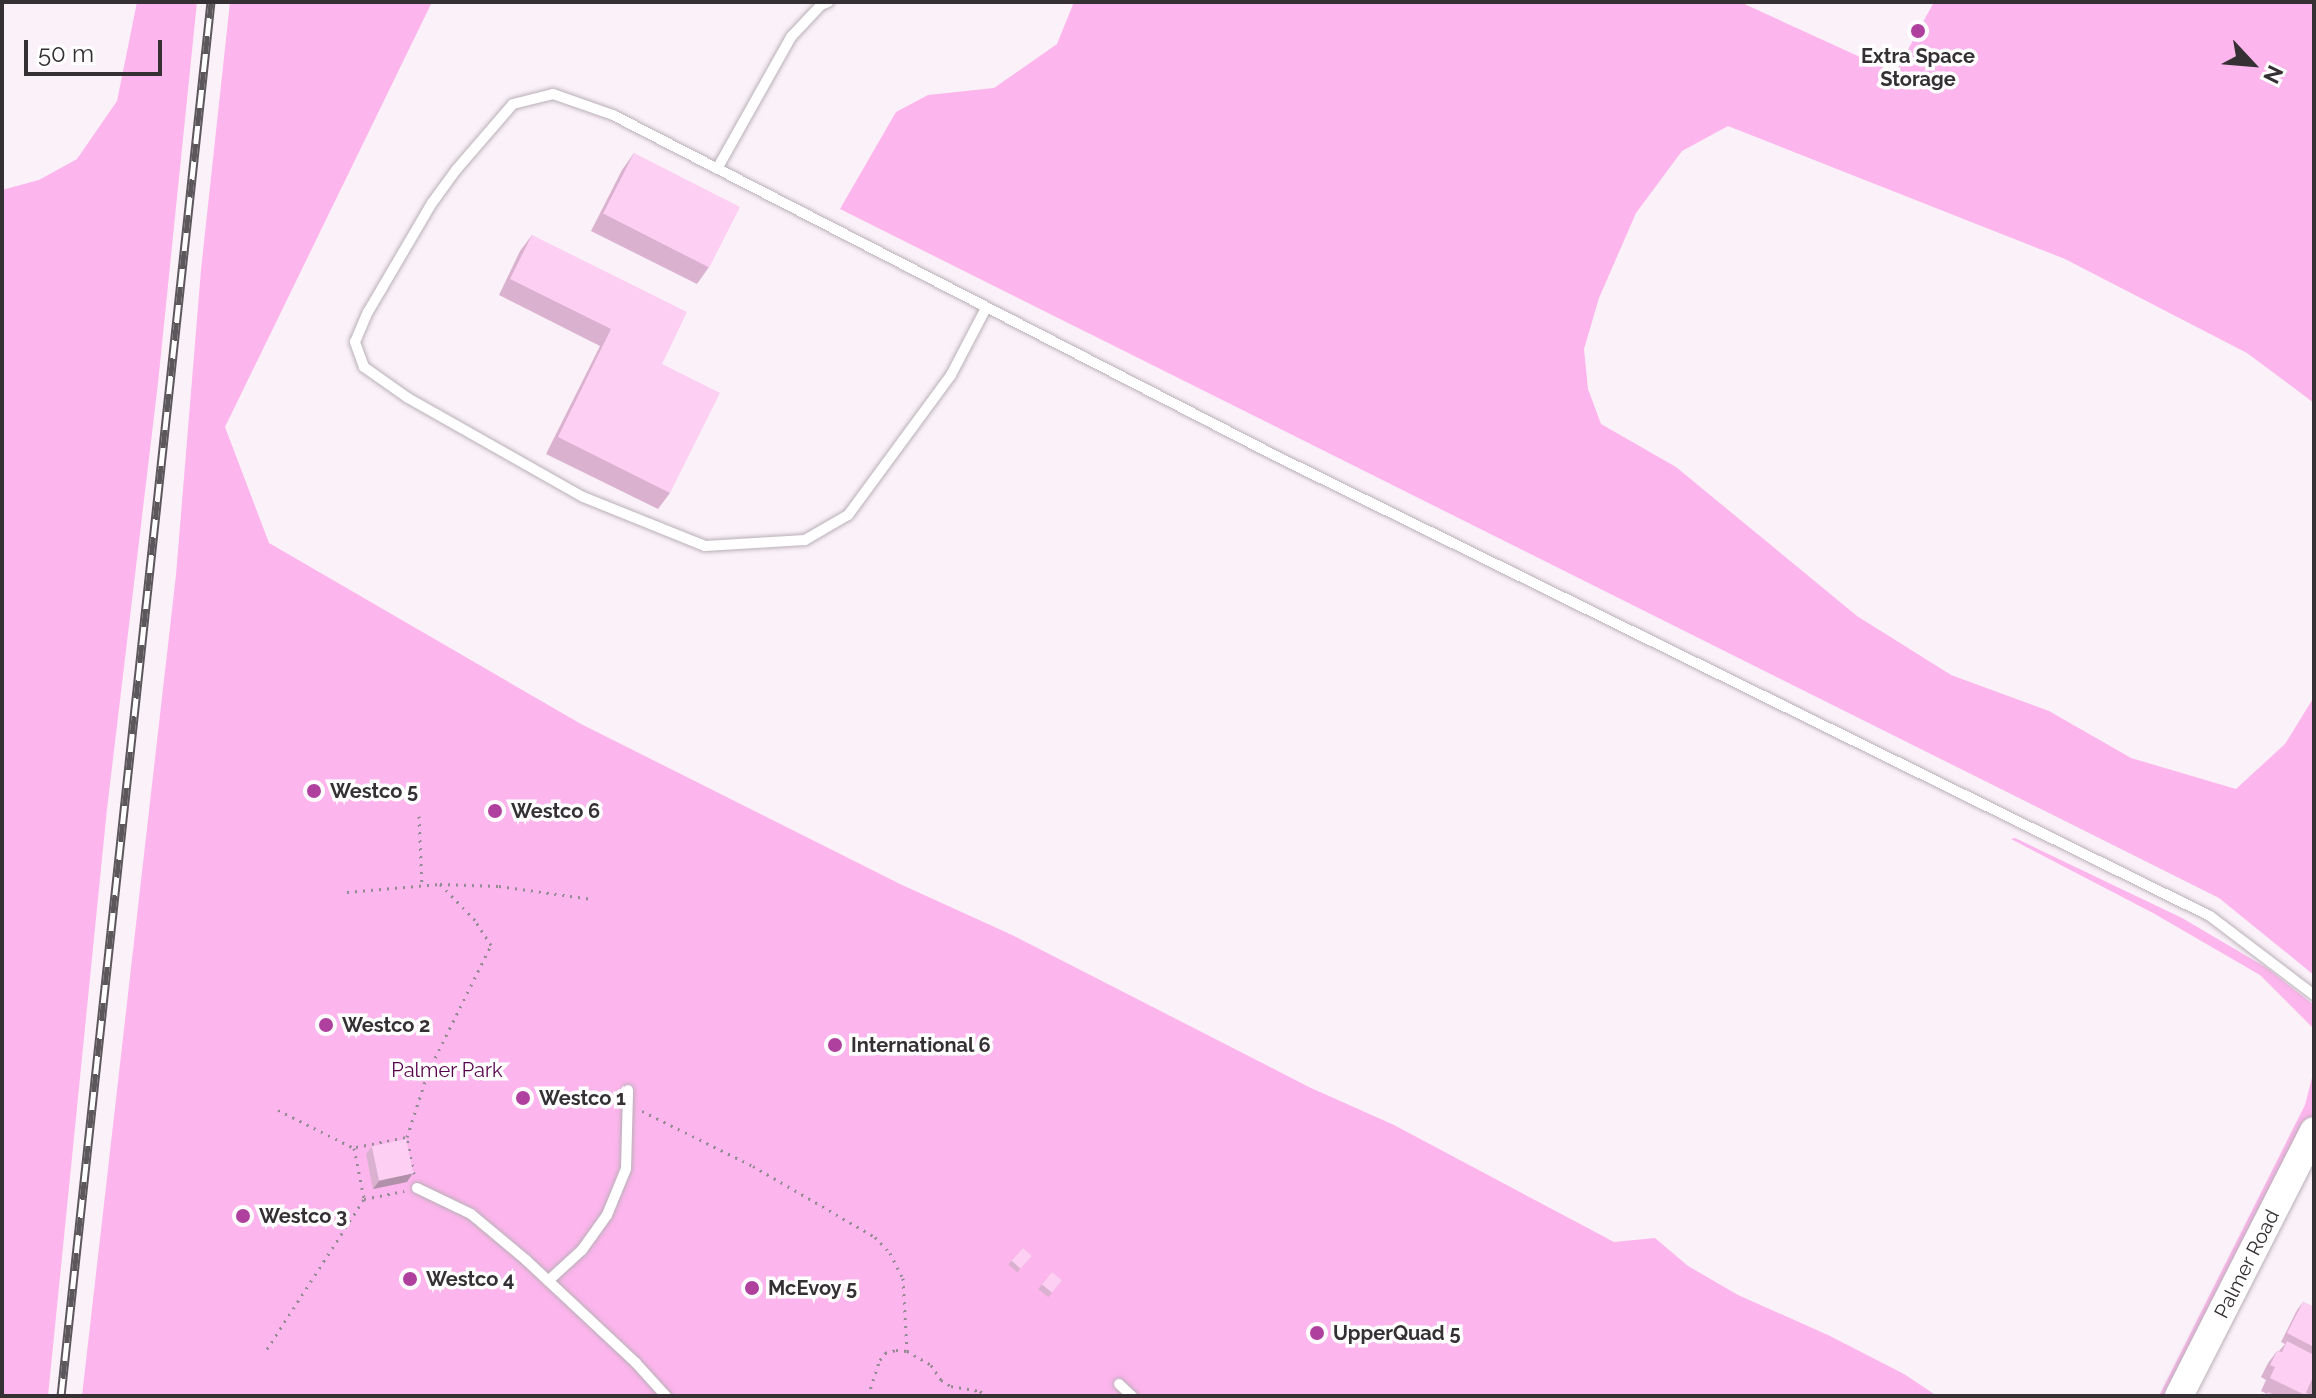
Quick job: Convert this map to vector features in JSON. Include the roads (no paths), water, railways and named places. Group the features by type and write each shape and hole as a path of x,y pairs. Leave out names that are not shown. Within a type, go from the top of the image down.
{"street":[{"name":"Palmer Road","path":"2179,1396 2314,1131"}],"lane":[{"path":"717,169 791,37 821,5 828,2"},
{"path":"986,308 951,375 848,515 805,540 705,546 583,497 408,398 364,367 355,342 368,312 432,203 482,137 513,104 553,94 613,115 1276,456 2210,916 2314,995"},
{"path":"548,1281 582,1250 607,1215 626,1169 628,1090"},
{"path":"417,1188 471,1214 636,1363 666,1396"},
{"path":"1119,1384 1132,1396"}],"railway":[{"path":"61,1396 211,2"}],"place":[{"name":"Extra Space Storage","path":"1918,31"},
{"name":"Westco 5","path":"314,791"},
{"name":"Westco 6","path":"495,811"},
{"name":"Westco 2","path":"326,1025"},
{"name":"International 6","path":"835,1045"},
{"name":"Westco 1","path":"523,1098"},
{"name":"Westco 3","path":"243,1216"},
{"name":"Westco 4","path":"410,1279"},
{"name":"McEvoy 5","path":"752,1288"},
{"name":"UpperQuad 5","path":"1317,1333"}],"park label":[{"name":"Palmer Park","path":"447,1070"}]}
